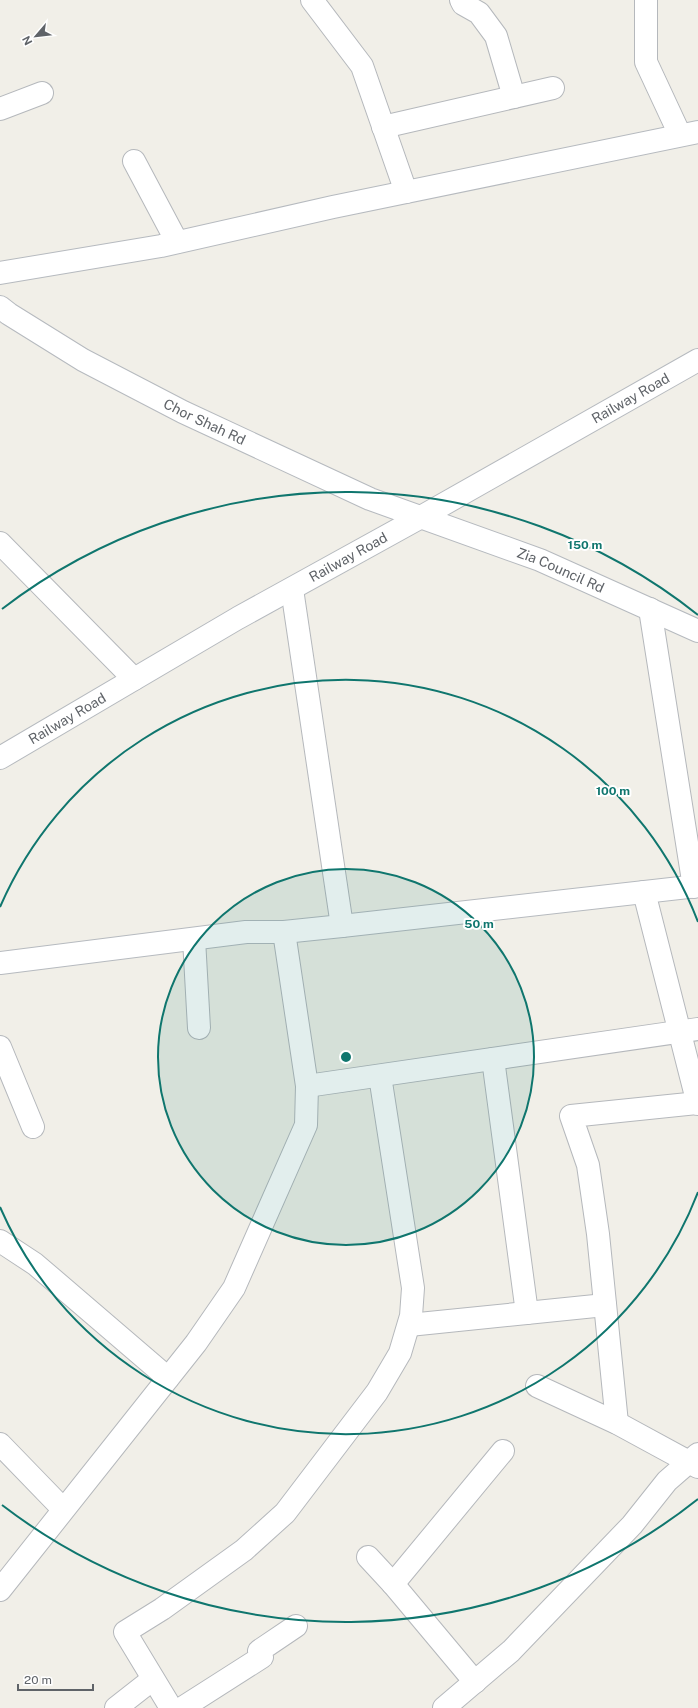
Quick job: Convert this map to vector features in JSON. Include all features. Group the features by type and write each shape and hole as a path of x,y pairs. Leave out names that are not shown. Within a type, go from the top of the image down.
{"street":[{"path":"312,0 362,66 406,192"},
{"path":"461,0 463,4 479,13 496,36 514,97"},
{"path":"0,273 177,242 406,192 689,133 646,62 646,0"},
{"path":"383,127 553,88"},
{"path":"0,109 42,93"},
{"path":"134,161 177,242"},
{"name":"Chor Shah Rd","path":"0,307 83,360 183,412 370,499 420,517"},
{"name":"Railway Road","path":"0,758 238,618 698,360"},
{"name":"Zia Council Rd","path":"420,517 540,560 698,631"},
{"path":"0,543 134,679"},
{"path":"292,589 342,926"},
{"path":"0,963 246,932 284,932 696,886 650,610"},
{"path":"616,1423 598,1234 588,1165 571,1116 698,1103 689,1030 644,892"},
{"path":"0,1590 196,1343 234,1288 306,1125 307,1086 284,932"},
{"path":"194,939 198,1028"},
{"path":"307,1086 689,1030"},
{"path":"0,1047 33,1127"},
{"path":"493,1059 527,1313"},
{"path":"171,1708 152,1679 126,1632 162,1609 244,1550 285,1513 377,1392 400,1353 411,1316 413,1288 380,1076"},
{"path":"0,1242 35,1264 168,1378"},
{"path":"409,1325 605,1305"},
{"path":"456,1705 475,1682 511,1651 632,1525 667,1481 695,1461 537,1386"},
{"path":"0,1444 64,1509"},
{"path":"393,1584 503,1451"},
{"path":"368,1557 393,1584 475,1682"},
{"path":"182,1708 262,1656 259,1651 296,1626"},
{"path":"116,1708 152,1679"}]}
